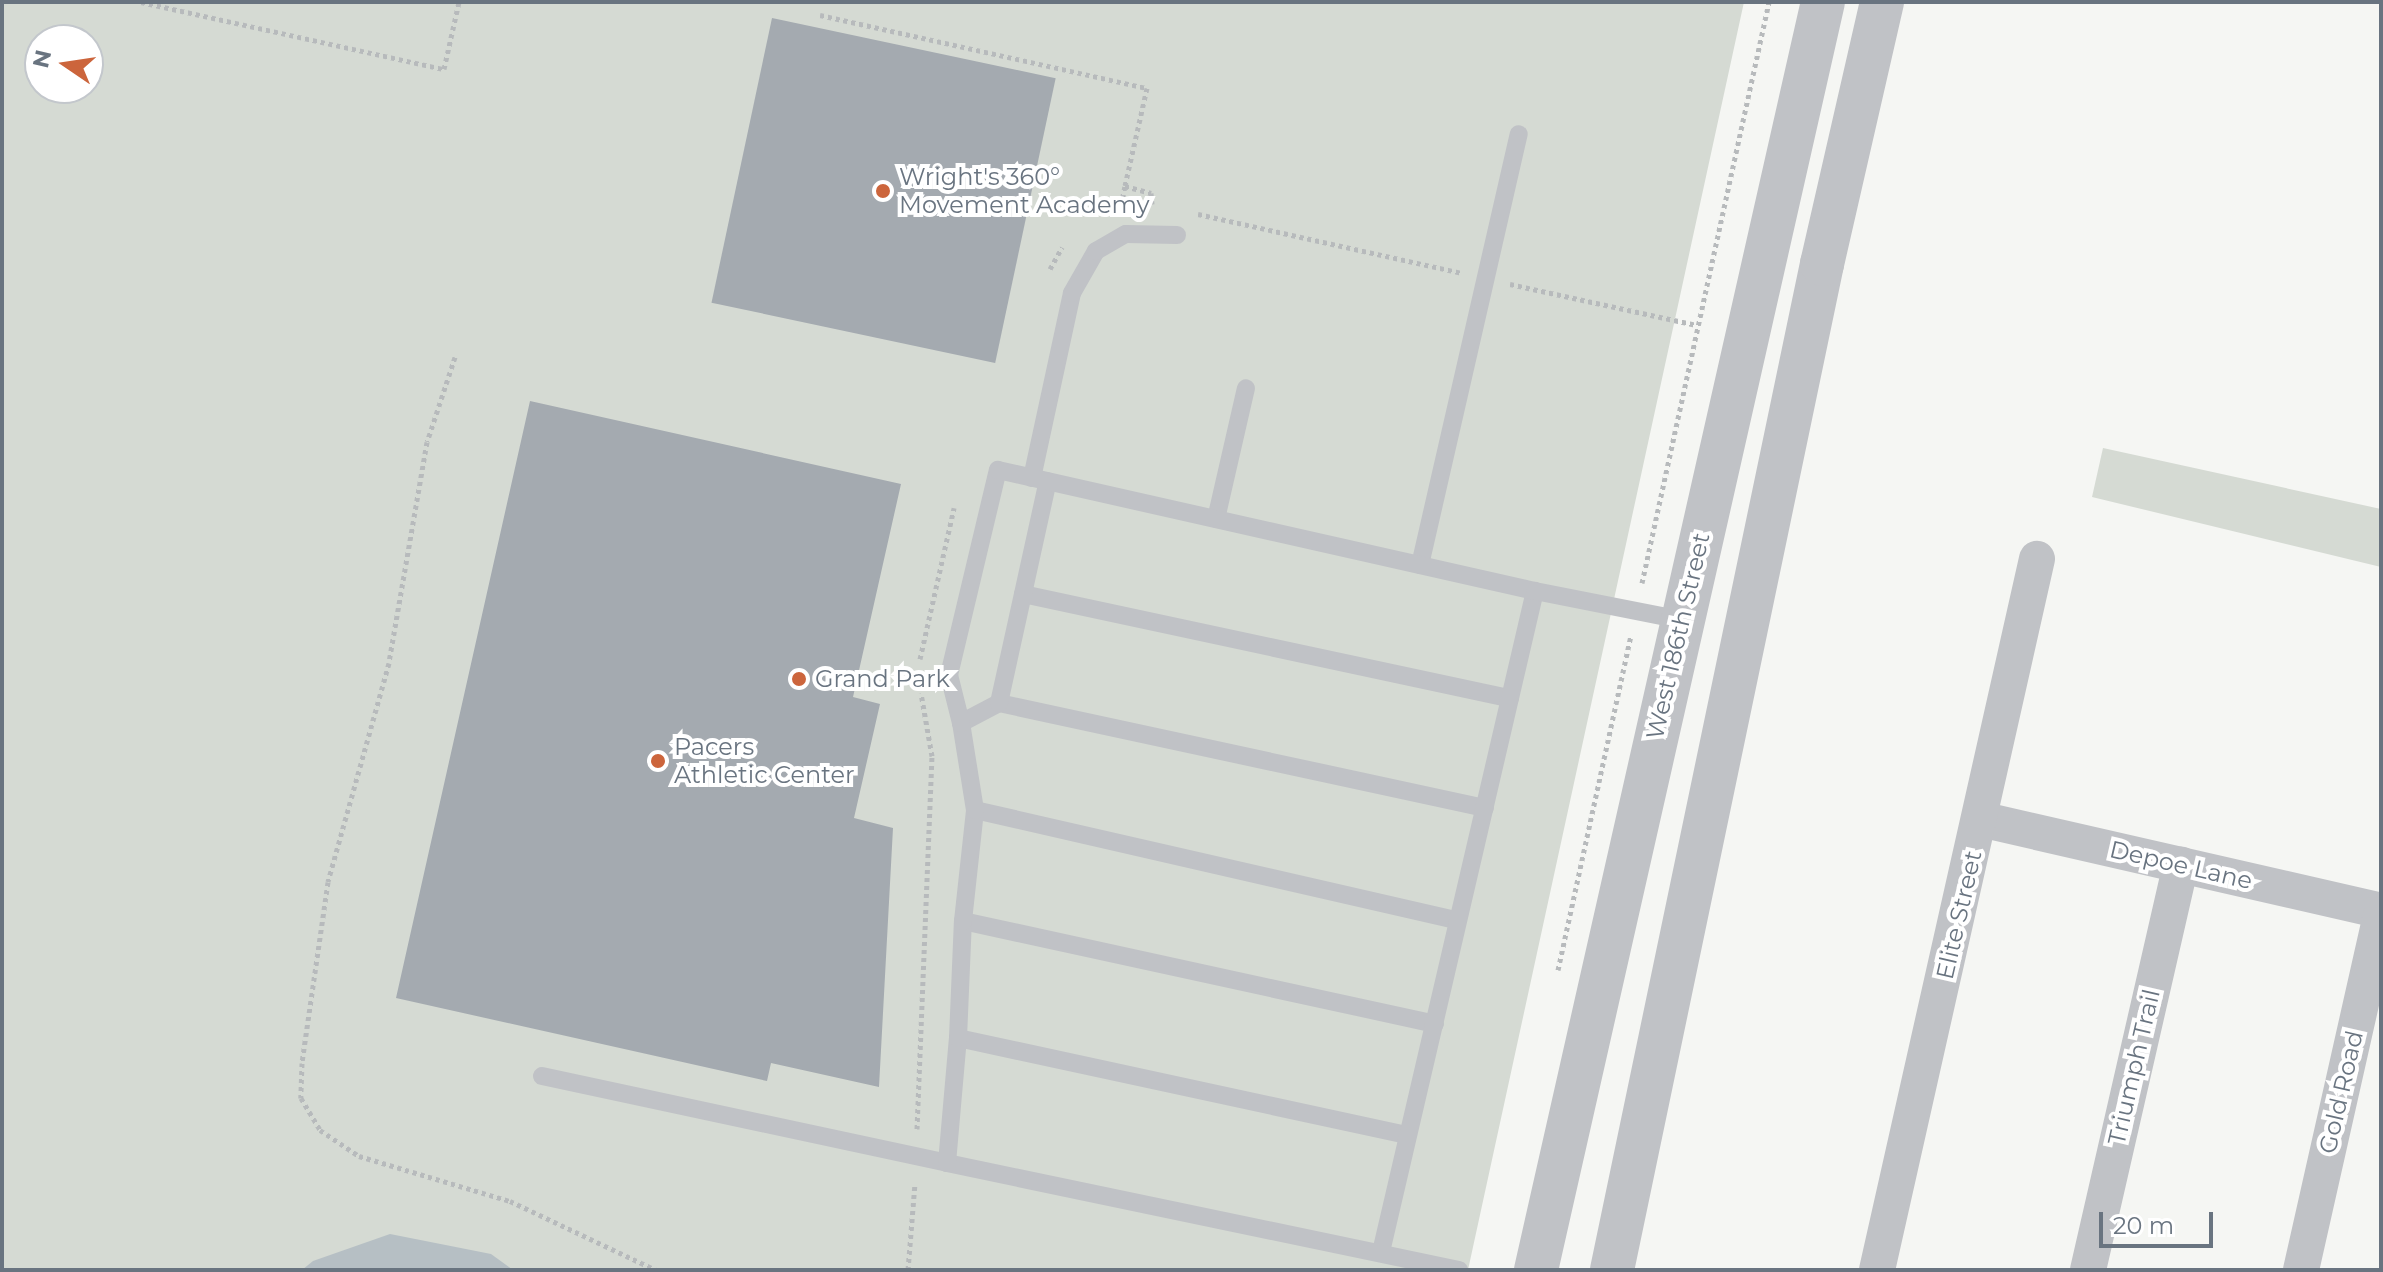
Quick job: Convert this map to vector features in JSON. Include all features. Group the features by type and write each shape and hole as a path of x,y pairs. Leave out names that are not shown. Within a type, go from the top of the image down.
{"street":[{"name":"West 186th Street","path":"1536,1270 1823,2"},
{"path":"1612,1270 1822,264 1882,2"},
{"name":"Elite Street","path":"1877,1270 2037,559"},
{"name":"Depoe Lane","path":"1980,819 2381,913"},
{"name":"Triumph Trail","path":"2088,1270 2181,865"},
{"name":"Gold Road","path":"2301,1270 2381,913"}],"lane":[{"path":"1420,565 1519,134"},
{"path":"999,703 1023,594 1072,293 1096,251 1126,234 1177,235"},
{"path":"1216,519 1246,388"},
{"path":"947,1163 958,1038 963,921 975,810 961,723 949,675 998,470 1535,591 1681,620"},
{"path":"1381,1252 1535,591"},
{"path":"1023,594 1510,698"},
{"path":"961,723 999,703 1485,808"},
{"path":"975,810 1457,920"},
{"path":"963,921 1435,1024"},
{"path":"958,1038 1407,1135"},
{"path":"542,1076 1459,1270"}],"path":[{"path":"141,2 444,69 459,2"},
{"path":"820,15 1147,88 1118,218"},
{"path":"1125,186 1151,193 1152,204"},
{"path":"1152,204 1167,207"},
{"path":"1147,209 1152,204"},
{"path":"1194,213 1697,325"},
{"path":"1046,284 1056,254 1066,243"},
{"path":"455,357 427,442 389,663 328,882 302,1063 301,1098 320,1130 359,1156 510,1201 656,1270"},
{"path":"919,663 954,508"},
{"path":"908,1270 916,1156 932,756 920,678"}],"shaded area":[{"name":"Grand Park","path":"2,2 1744,2 1468,1270 2,1270"},
{"path":"2103,448 2381,509 2381,567 2092,497"},
{"path":"390,1234 491,1254 513,1270 302,1270 313,1261"}],"building":[{"name":"Wright's 360° Movement Academy","path":"772,18 1056,78 995,363 711,303"},
{"name":"Pacers Athletic Center","path":"530,401 901,484 853,697 880,704 854,818 893,828 879,1087 771,1063 767,1081 396,998"}],"place":[{"name":"Wright's 360° Movement Academy","path":"883,191"},
{"name":"Grand Park","path":"799,679"},
{"name":"Pacers Athletic Center","path":"658,761"}]}
